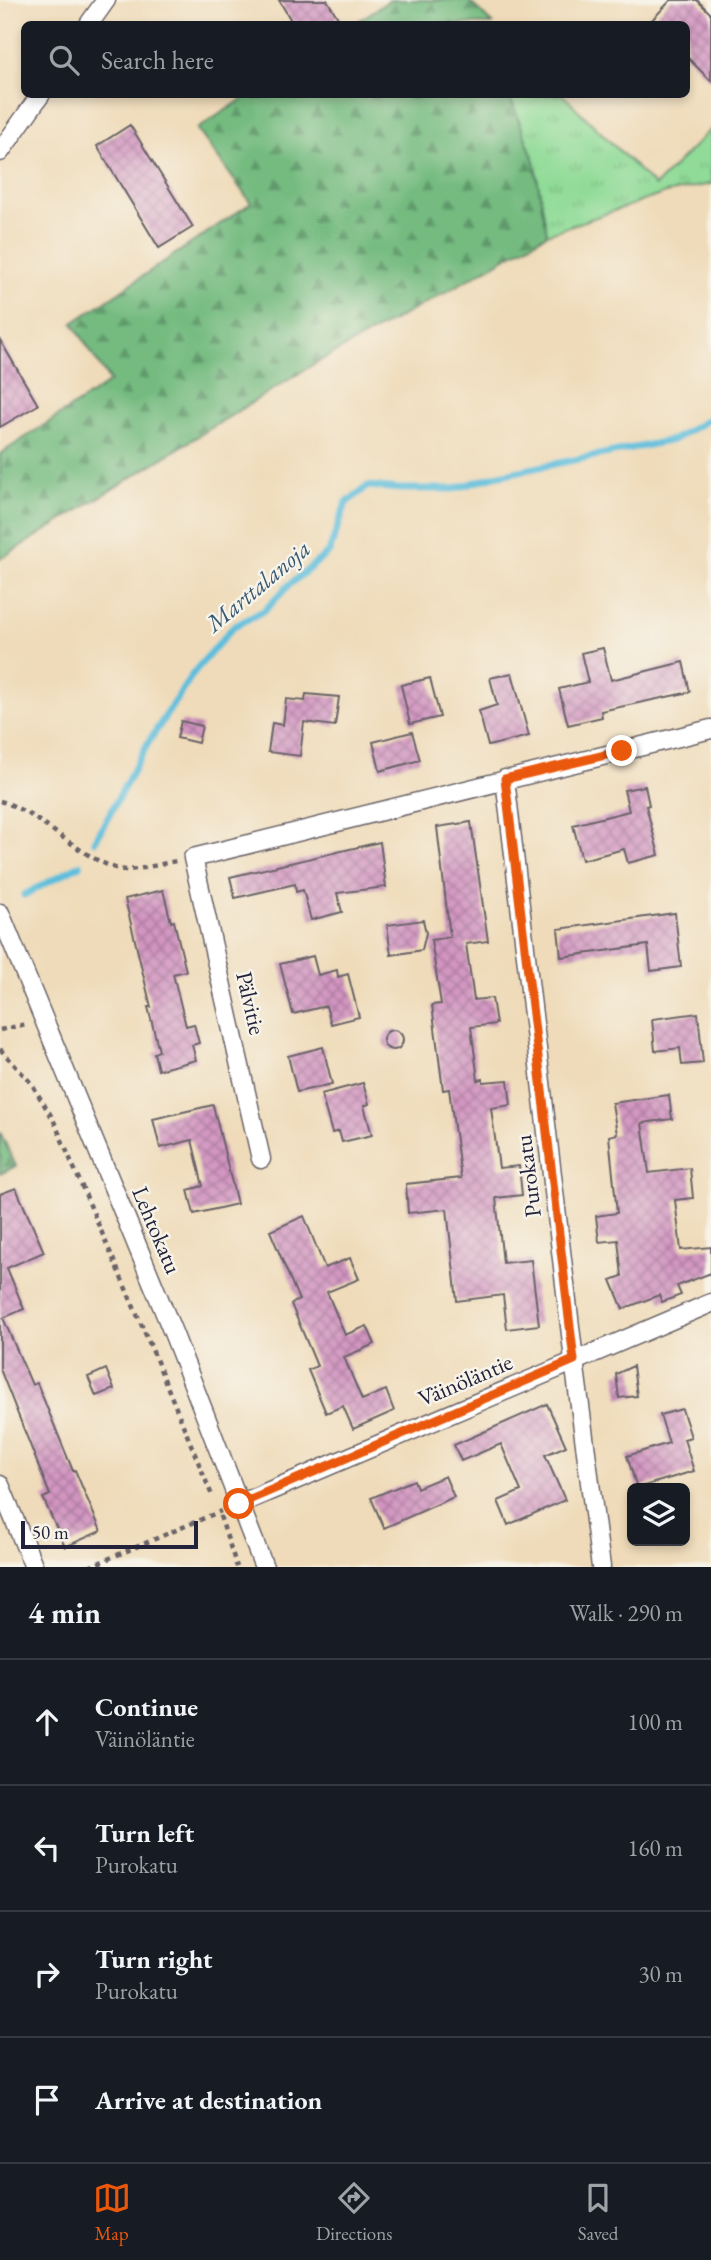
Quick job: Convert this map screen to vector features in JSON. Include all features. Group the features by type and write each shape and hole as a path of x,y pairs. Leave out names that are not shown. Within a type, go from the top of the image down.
{"street":[{"path":"91,21 106,0"},
{"path":"0,152 38,98"},
{"path":"193,858 711,729"},
{"name":"Purokatu","path":"505,779 601,1567"},
{"name":"Pälvitie","path":"193,858 261,1160"},
{"name":"Lehtokatu","path":"0,914 174,1335 264,1567"},
{"name":"Väinöläntie","path":"239,1504 711,1303"},
{"path":"0,1485 34,1567"}],"path":[{"path":"0,801 32,816 102,862 116,868 127,870 193,858"},
{"path":"0,1030 17,1028 42,1018"},
{"path":"0,1049 32,1083 53,1119 219,1512 237,1567"},
{"path":"89,1567 219,1512"}],"green space":[{"path":"390,0 468,0 490,21 358,21"},
{"path":"244,98 510,98 534,160 547,234 314,364 0,559 0,454 110,382 73,323 251,203 197,129"},
{"path":"510,98 566,98 655,186 711,129 711,184 666,193 547,234 534,160"},
{"path":"0,1132 16,1166 0,1174"}],"building":[{"path":"279,0 327,0 338,18 332,21 291,21"},
{"path":"671,0 697,0 711,14 711,81 690,60 690,21 651,21"},
{"path":"130,125 193,227 159,248 97,146"},
{"path":"0,340 38,405 0,427"},
{"path":"603,648 611,680 683,662 690,692 601,711 602,717 568,725 559,689 588,682 581,653"},
{"path":"512,673 529,736 488,746 479,711 497,705 490,678"},
{"path":"430,678 440,717 410,724 401,685"},
{"path":"306,694 339,697 335,726 304,722 300,756 268,752 272,723 283,725 286,699 305,701"},
{"path":"181,721 202,726 198,743 177,738"},
{"path":"412,732 420,760 380,771 373,742"},
{"path":"645,786 649,805 646,806 659,855 628,863 624,849 582,860 573,825 629,811 624,790"},
{"path":"471,822 488,941 466,944 474,1000 492,998 496,1024 471,1027 478,1080 508,1080 511,1105 491,1108 499,1168 519,1166 522,1195 496,1198 503,1263 531,1260 539,1325 507,1329 503,1295 457,1301 447,1209 408,1213 406,1184 461,1178 449,1089 443,1090 432,1005 441,1004 431,940 450,937 437,827"},
{"path":"380,842 386,887 337,893 342,912 311,920 303,890 296,892 295,884 235,898 230,877"},
{"path":"163,890 171,922 174,921 186,971 173,974 186,1026 194,1024 199,1043 192,1045 196,1060 158,1070 154,1053 159,1051 148,1007 151,1007 125,899"},
{"path":"675,913 681,967 651,971 648,945 561,957 558,929"},
{"path":"423,920 426,933 422,950 391,955 387,925"},
{"path":"313,956 318,975 337,970 338,977 348,974 359,1017 331,1024 326,1006 293,1014 280,964"},
{"path":"698,1013 703,1063 682,1065 680,1048 655,1051 652,1019"},
{"path":"393,1030 400,1033 403,1040 400,1047 393,1050 386,1047 383,1040 386,1033"},
{"path":"323,1047 332,1084 297,1092 288,1056"},
{"path":"363,1083 369,1104 364,1106 372,1135 342,1142 339,1131 332,1133 321,1094"},
{"path":"669,1095 672,1119 642,1123 649,1173 690,1168 693,1198 675,1200 681,1250 711,1247 711,1273 677,1286 681,1295 662,1302 659,1295 623,1309 611,1280 622,1276 618,1240 599,1242 596,1216 617,1213 609,1136 617,1134 612,1103"},
{"path":"213,1105 237,1204 194,1214 188,1190 203,1186 192,1140 160,1148 153,1119"},
{"path":"16,1188 44,1252 7,1268 24,1309 3,1318 32,1385 37,1383 101,1531 65,1547 43,1498 50,1495 0,1369 0,1194"},
{"path":"304,1216 325,1268 350,1258 359,1279 327,1292 345,1335 367,1326 375,1344 344,1357 362,1400 386,1390 394,1411 353,1429 343,1406 326,1413 308,1370 317,1366 291,1304 299,1300 270,1231"},
{"path":"633,1366 637,1396 619,1398 616,1374"},
{"path":"106,1369 114,1389 96,1396 88,1377"},
{"path":"547,1404 566,1446 545,1455 565,1500 508,1525 498,1501 521,1491 501,1444 461,1461 454,1445"},
{"path":"682,1409 691,1437 684,1439 694,1471 654,1483 635,1483 627,1456 669,1443 660,1415"},
{"path":"445,1476 454,1497 384,1528 371,1498 414,1480 417,1488"}],"waterway":[{"name":"Marttalanoja","path":"95,841 148,743 194,672 233,627 265,610 289,585 329,552 346,503 368,486 454,489 495,476 673,440 711,418"},
{"name":"Marttalanoja","path":"24,895 80,865"}],"route":[{"path":"239,1504 574,1360 505,779 622,751"}]}
